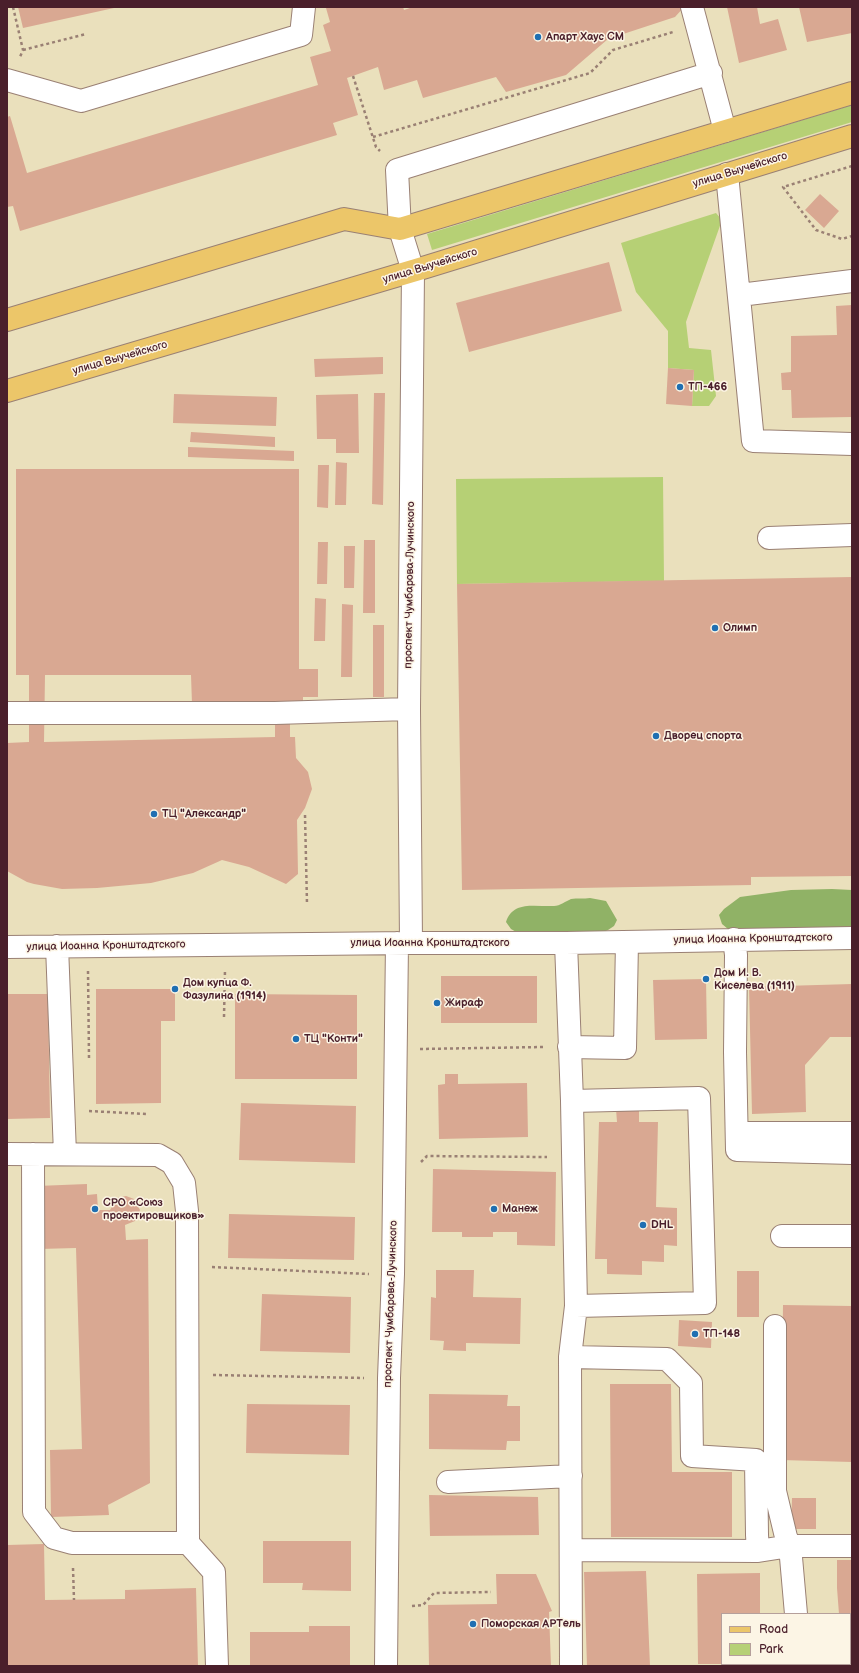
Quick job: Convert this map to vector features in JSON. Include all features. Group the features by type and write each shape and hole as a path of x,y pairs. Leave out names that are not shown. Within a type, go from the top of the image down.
{"main road":[{"path":"7,320 344,219 400,230 852,93"},
{"name":"улица Выучейского","path":"7,391 413,271 852,136"}],"street":[{"path":"12,71 81,101 301,35 304,7"},
{"path":"695,16 726,131"},
{"name":"проспект Чумбарова-Лучинского","path":"386,1666 389,1378 393,1274 396,1049 404,943 409,709 413,271 400,230 397,170 711,73"},
{"path":"727,174 740,295 753,441 852,444"},
{"path":"740,295 852,282"},
{"path":"769,538 852,535"},
{"path":"7,714 267,713 409,709"},
{"name":"улица Иоанна Кронштадтского","path":"7,947 566,943 852,938"},
{"path":"734,939 736,955 735,1052 737,1150 852,1153"},
{"path":"569,1047 625,1048 627,942"},
{"path":"566,943 572,1101 576,1306 570,1357 572,1550 571,1666"},
{"path":"58,946 65,1154"},
{"path":"572,1101 699,1098 705,1303 576,1306"},
{"path":"736,1133 852,1133"},
{"path":"7,1154 158,1155 172,1163 184,1183 188,1211 188,1543 214,1572 217,1666"},
{"path":"32,1154 34,1512 54,1538 72,1543 188,1543"},
{"path":"782,1236 852,1236"},
{"path":"775,1326 775,1491 786,1537 790,1546 796,1613"},
{"path":"570,1357 667,1359 691,1383 692,1456 756,1460 758,1551"},
{"path":"448,1482 571,1476"},
{"path":"572,1550 758,1551 790,1546 852,1546"}],"path":[{"path":"12,71 23,50 13,7"},
{"path":"373,137 590,73 613,50 695,16"},
{"path":"23,50 86,34"},
{"path":"852,166 783,187 816,230 842,238 852,236"},
{"path":"305,815 307,904"},
{"path":"88,966 89,1063"},
{"path":"224,1017 225,967"},
{"path":"396,1049 569,1047"},
{"path":"89,1103 89,1111 146,1114"},
{"path":"394,1190 427,1156 572,1157"},
{"path":"188,1266 393,1274"},
{"path":"188,1375 348,1379 389,1378"},
{"path":"72,1543 74,1600"},
{"path":"386,1607 423,1605 434,1593 490,1592"}],"green space":[{"path":"852,105 852,122 432,250 427,234"},
{"path":"716,213 722,220 686,322 689,348 711,350 716,396 709,406 692,406 694,370 668,368 668,331 636,292 621,243"},
{"path":"663,477 664,581 457,584 456,479"},
{"path":"791,890 852,890 852,927 752,933 728,929 722,924 719,915 724,909 740,897"},
{"path":"590,898 606,901 617,920 614,926 594,936 518,933 511,929 506,922 509,915 514,910 526,906 556,906 571,899"}],"building":[{"path":"18,7 114,7 114,8 23,28"},
{"path":"403,7 404,10 413,7 684,7 675,17 608,39 566,75 506,92 496,77 423,98 417,80 384,90 378,67 347,78 358,115 333,123 337,135 20,231 13,206 7,207 7,117 10,116 27,173 318,85 310,57 331,51 323,25 330,22 326,8"},
{"path":"727,7 757,7 760,24 778,19 787,50 739,63"},
{"path":"799,7 852,7 852,33 807,42"},
{"path":"820,194 839,211 824,228 805,210"},
{"path":"609,262 622,311 469,352 456,303"},
{"path":"852,305 852,417 792,418 791,390 782,390 781,373 791,372 791,336 837,335 836,306"},
{"path":"383,357 383,374 315,377 314,359"},
{"name":"ТП-466","path":"668,368 694,370 692,406 666,404"},
{"path":"374,393 385,393 383,505 372,504"},
{"path":"174,394 277,397 276,426 173,423"},
{"path":"358,394 359,453 336,453 336,439 317,439 316,395"},
{"path":"191,432 275,437 275,447 190,442"},
{"path":"188,447 294,451 294,461 188,457"},
{"path":"336,462 347,463 346,505 335,505"},
{"path":"318,465 329,465 328,508 317,507"},
{"path":"16,469 299,469 299,669 318,669 318,697 303,697 303,704 290,704 290,737 295,737 296,758 308,772 312,789 305,808 297,820 298,874 286,884 249,867 222,860 193,873 151,883 97,888 62,889 34,884 27,882 7,871 7,743 29,742 29,675 16,675","holes":["45,675 191,675 192,704 275,704 275,737 44,742"]},
{"path":"364,540 375,540 375,613 363,613"},
{"path":"318,542 328,542 327,584 317,584"},
{"path":"344,546 355,546 354,588 344,588"},
{"name":"Дворец спорта","path":"852,577 852,876 751,877 751,885 462,890 457,584"},
{"path":"315,598 326,599 325,641 314,641"},
{"path":"342,604 353,605 352,677 341,677"},
{"path":"373,625 384,625 384,697 373,697"},
{"path":"441,976 537,976 537,1023 441,1023"},
{"path":"706,979 707,1039 655,1040 653,980"},
{"path":"852,984 852,1037 830,1037 805,1065 806,1112 752,1114 749,987"},
{"path":"96,989 175,989 175,1021 161,1021 161,1103 96,1104"},
{"path":"7,994 48,994 50,1118 7,1119"},
{"name":"ТЦ \"Конти\"","path":"235,994 357,995 357,1079 235,1079"},
{"path":"445,1074 458,1074 458,1084 527,1083 528,1137 439,1139 438,1085 445,1084"},
{"path":"241,1103 356,1106 355,1163 239,1160"},
{"path":"616,1109 639,1110 639,1122 658,1122 656,1207 677,1208 677,1246 664,1245 664,1262 642,1261 642,1275 607,1274 607,1259 595,1259 599,1122 617,1122"},
{"name":"Манеж","path":"433,1169 556,1172 555,1246 517,1245 517,1232 493,1232 493,1237 462,1237 462,1232 432,1232"},
{"path":"87,1184 87,1195 97,1194 98,1210 110,1210 117,1198 126,1196 134,1199 140,1210 135,1221 125,1225 126,1240 148,1239 150,1483 108,1505 109,1515 51,1517 50,1450 82,1449 76,1248 39,1249 37,1186"},
{"path":"229,1214 355,1217 354,1260 228,1258"},
{"path":"436,1270 474,1270 473,1297 521,1298 520,1344 466,1343 466,1351 443,1350 444,1341 430,1340 431,1297 436,1298"},
{"path":"737,1271 759,1271 759,1317 737,1317"},
{"path":"262,1294 351,1297 350,1353 260,1351"},
{"path":"783,1305 852,1306 852,1462 781,1460"},
{"name":"ТП-148","path":"679,1320 712,1322 711,1348 678,1346"},
{"path":"610,1384 671,1384 672,1472 732,1472 732,1537 611,1537"},
{"path":"429,1394 508,1395 507,1406 520,1406 520,1441 507,1441 506,1450 429,1449"},
{"path":"247,1404 350,1405 349,1455 246,1453"},
{"path":"429,1495 538,1497 539,1535 430,1536"},
{"path":"792,1498 816,1498 816,1529 791,1529"},
{"path":"263,1541 351,1541 351,1591 302,1590 303,1583 263,1583"},
{"path":"44,1544 45,1600 125,1599 125,1590 196,1588 198,1666 7,1666 7,1545"},
{"path":"837,1560 852,1560 852,1624 851,1613 839,1613"},
{"path":"646,1571 650,1666 587,1666 584,1572"},
{"path":"760,1573 760,1613 721,1613 721,1664 698,1664 697,1574"},
{"path":"496,1574 536,1574 552,1611 549,1612 551,1666 429,1666 428,1605 497,1604"},
{"path":"309,1626 350,1626 350,1666 250,1666 250,1632 309,1632"}],"place":[{"name":"Апарт Хаус СМ","path":"538,37"},
{"name":"ТП-466","path":"680,387"},
{"name":"Олимп","path":"715,628"},
{"name":"Дворец спорта","path":"656,736"},
{"name":"ТЦ \"Александр\"","path":"154,814"},
{"name":"Дом И. В. Киселева (1911)","path":"706,979"},
{"name":"Дом купца Ф. Фазулина (1914)","path":"175,989"},
{"name":"Жираф","path":"437,1003"},
{"name":"ТЦ \"Конти\"","path":"296,1039"},
{"name":"СРО «Союз проектировщиков»","path":"95,1209"},
{"name":"Манеж","path":"494,1209"},
{"name":"DHL","path":"643,1225"},
{"name":"ТП-148","path":"695,1334"},
{"name":"Поморская АРТель","path":"473,1624"}]}
